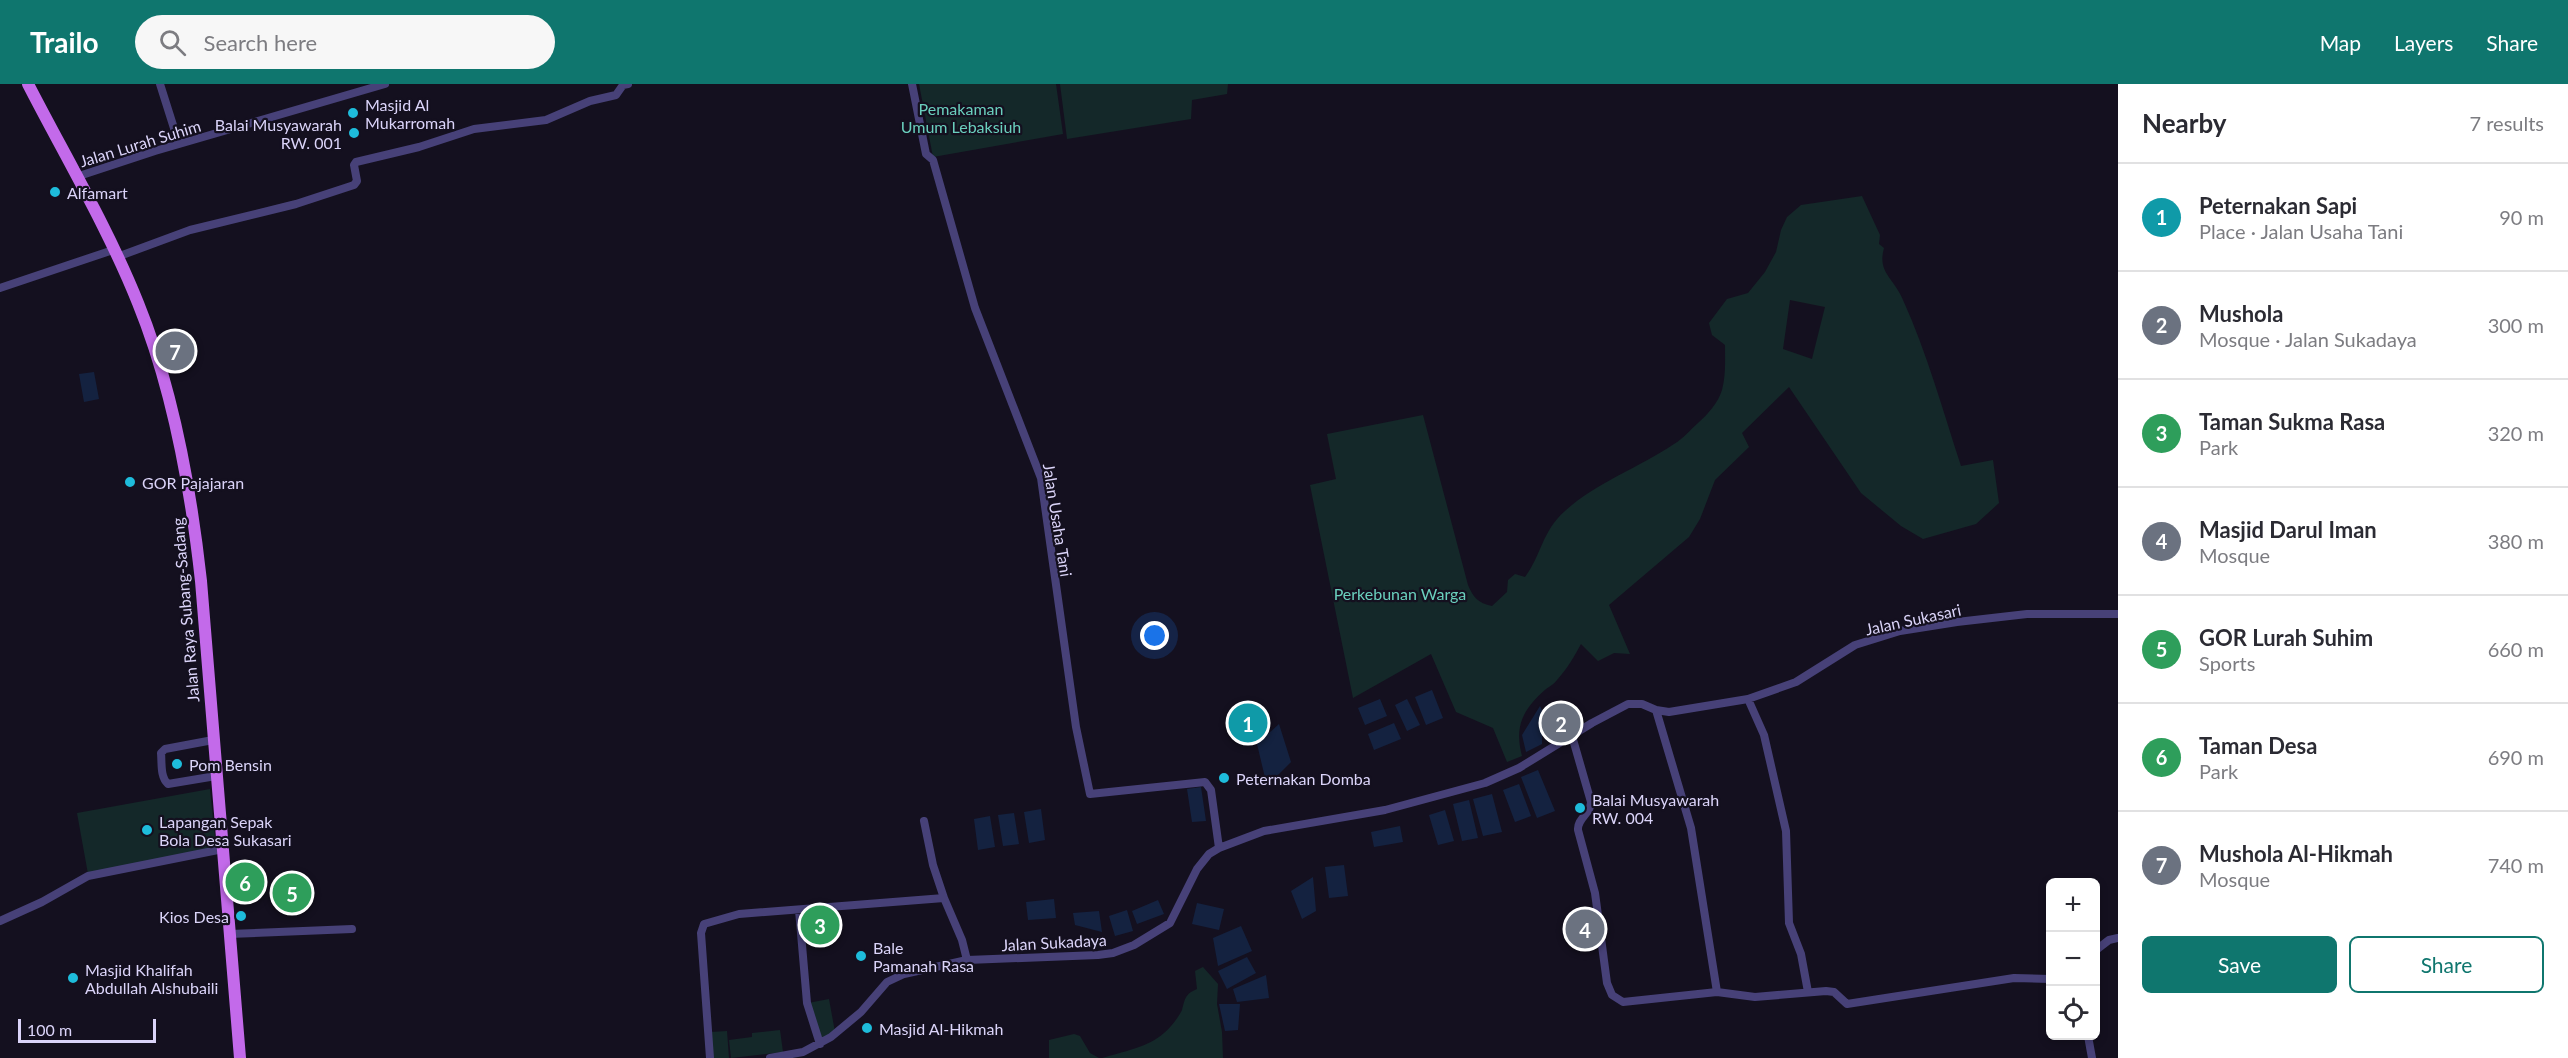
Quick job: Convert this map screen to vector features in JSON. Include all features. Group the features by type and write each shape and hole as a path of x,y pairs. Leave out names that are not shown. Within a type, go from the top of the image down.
{"main road":[{"name":"Jalan Raya Subang-Sadang","path":"28,84 115,253 138,303 152,341 187,478 200,571 240,1058"}],"street":[{"path":"159,84 179,144"},
{"name":"Jalan Lurah Suhim","path":"76,177 179,144 385,84"},
{"path":"0,288 181,232 296,204 354,185 357,181 354,165 356,162 424,145 474,129 546,120 590,101 616,95 624,85 628,84"},
{"name":"Jalan Usaha Tani","path":"912,84 926,154 933,160 975,308 1041,478 1076,727 1090,793 1205,782 1211,790 1219,848"},
{"name":"Jalan Sukasari","path":"1656,710 1670,712 1748,699 1796,682 1855,645 1900,631 2027,614 2118,614"},
{"path":"1748,699 1764,735 1783,821 1789,922 1803,962 1808,992"},
{"name":"Jalan Sukadaya","path":"770,1058 803,1052 820,1044 856,1016 888,981 911,972 967,960 1040,955 1098,955 1113,953 1134,945 1170,923 1197,869 1209,854 1219,848 1264,831 1469,791 1527,763 1606,714 1628,704 1642,704 1656,710"},
{"path":"1656,710 1692,828 1717,992"},
{"path":"1572,736 1591,802 1590,811 1580,822 1578,830 1595,893 1607,982 1612,995 1623,1002 1717,992 1755,997 1834,992 1847,1004 2014,978 2046,980"},
{"path":"213,740 165,749 161,753 162,765 164,780 168,784 216,776"},
{"path":"924,821 933,865 962,940 967,960"},
{"path":"0,921 42,902 88,876 223,849"},
{"path":"710,1058 702,927 712,921 739,914 944,898"},
{"path":"799,910 807,1003 820,1044"},
{"path":"229,934 352,929"},
{"path":"2100,947 2109,940 2118,938"},
{"path":"2089,1040 2092,1058"}],"green space":[{"name":"Pemakaman Umum Lebaksiuh","path":"919,84 1056,84 1063,134 933,157"},
{"path":"1060,84 1228,84 1227,94 1192,100 1191,119 1067,139"},
{"name":"Perkebunan Warga","path":"1862,196 1880,235 1879,244 1884,248 1882,257 1885,270 1899,292 1920,341 1961,466 1993,460 1999,503 1976,524 1923,539 1901,526 1861,493 1789,387 1742,433 1749,447 1715,480 1700,519 1689,537 1609,605 1630,654 1614,653 1598,661 1581,644 1561,676 1538,696 1526,711 1519,736 1522,756 1507,762 1493,728 1456,712 1431,654 1353,698 1310,485 1336,479 1327,434 1423,415 1468,585 1477,599 1492,606 1507,592 1508,580 1515,574 1525,577 1546,535 1565,511 1589,492 1677,442 1712,408 1720,395 1723,384 1725,345 1712,335 1709,323 1727,299 1748,293 1765,272 1776,252 1781,230 1787,217 1801,205","holes":["1790,300 1825,307 1812,359 1783,349"]},
{"name":"Lapangan Sepak Bola Desa Sukasari","path":"210,789 216,847 88,874 77,813"},
{"path":"252,868 255,894 237,896 235,870"},
{"path":"299,877 302,908 286,910 282,879"},
{"path":"836,910 838,937 804,940 801,913"},
{"path":"1203,967 1218,984 1217,1004 1222,1032 1223,1058 1102,1058 1143,1045 1158,1038 1166,1031 1181,1013 1188,995 1197,989 1195,971"},
{"path":"829,999 835,1032 821,1042 808,1003"},
{"path":"780,1030 783,1052 731,1058 729,1040 752,1037 752,1033"},
{"path":"727,1031 729,1058 713,1058 711,1032"},
{"path":"1074,1034 1080,1036 1090,1053 1099,1058 1049,1058 1049,1040"}],"water":[{"path":"94,372 99,399 84,402 79,374"},
{"path":"1432,690 1443,718 1426,725 1415,697"},
{"path":"1380,699 1387,716 1365,725 1358,708"},
{"path":"1407,699 1420,725 1407,731 1395,705"},
{"path":"1540,706 1551,729 1542,735 1542,744 1526,752 1522,735"},
{"path":"1394,723 1401,739 1374,750 1368,734"},
{"path":"1279,724 1291,762 1267,786 1257,744"},
{"path":"1538,770 1555,811 1537,818 1521,777"},
{"path":"1519,784 1531,816 1515,822 1503,790"},
{"path":"1201,787 1206,821 1192,822 1187,789"},
{"path":"1492,794 1502,832 1483,836 1473,799"},
{"path":"1469,800 1478,838 1462,841 1453,804"},
{"path":"1041,809 1045,840 1029,843 1024,812"},
{"path":"1445,810 1454,841 1438,845 1429,815"},
{"path":"1014,813 1019,844 1003,846 998,815"},
{"path":"990,816 995,847 978,850 974,819"},
{"path":"1400,826 1403,842 1374,847 1371,832"},
{"path":"1344,865 1348,896 1329,898 1325,867"},
{"path":"1313,877 1316,911 1302,919 1291,891"},
{"path":"1054,899 1056,918 1028,920 1026,902"},
{"path":"1158,900 1164,914 1137,924 1132,911"},
{"path":"1197,903 1224,909 1219,930 1192,924"},
{"path":"1127,910 1133,931 1115,936 1109,916"},
{"path":"1099,911 1102,932 1075,925 1073,913"},
{"path":"1241,926 1252,951 1218,966 1213,938"},
{"path":"1247,957 1256,973 1227,989 1218,971"},
{"path":"1266,975 1269,998 1237,1002 1233,989"},
{"path":"1219,1004 1240,1004 1238,1030 1225,1031"}],"place":[{"name":"Masjid Al Mukarromah","path":"353,113"},
{"name":"Balai Musyawarah RW. 001","path":"354,133"},
{"name":"Alfamart","path":"55,192"},
{"name":"Mushola Al-Hikmah","path":"175,351"},
{"name":"GOR Pajajaran","path":"130,482"},
{"name":"Peternakan Sapi","path":"1248,723"},
{"name":"Mushola","path":"1561,723"},
{"name":"Pom Bensin","path":"177,764"},
{"name":"Peternakan Domba","path":"1224,778"},
{"name":"Balai Musyawarah RW. 004","path":"1580,808"},
{"name":"Lapangan Sepak Bola Desa Sukasari","path":"147,830"},
{"name":"Taman Desa","path":"245,882"},
{"name":"GOR Lurah Suhim","path":"292,893"},
{"name":"Kios Desa","path":"241,916"},
{"name":"Taman Sukma Rasa","path":"820,925"},
{"name":"Masjid Darul Iman","path":"1585,929"},
{"name":"Bale Pamanah Rasa","path":"861,956"},
{"name":"Masjid Khalifah Abdullah Alshubaili","path":"73,978"},
{"name":"Masjid Al-Hikmah","path":"867,1028"}]}
